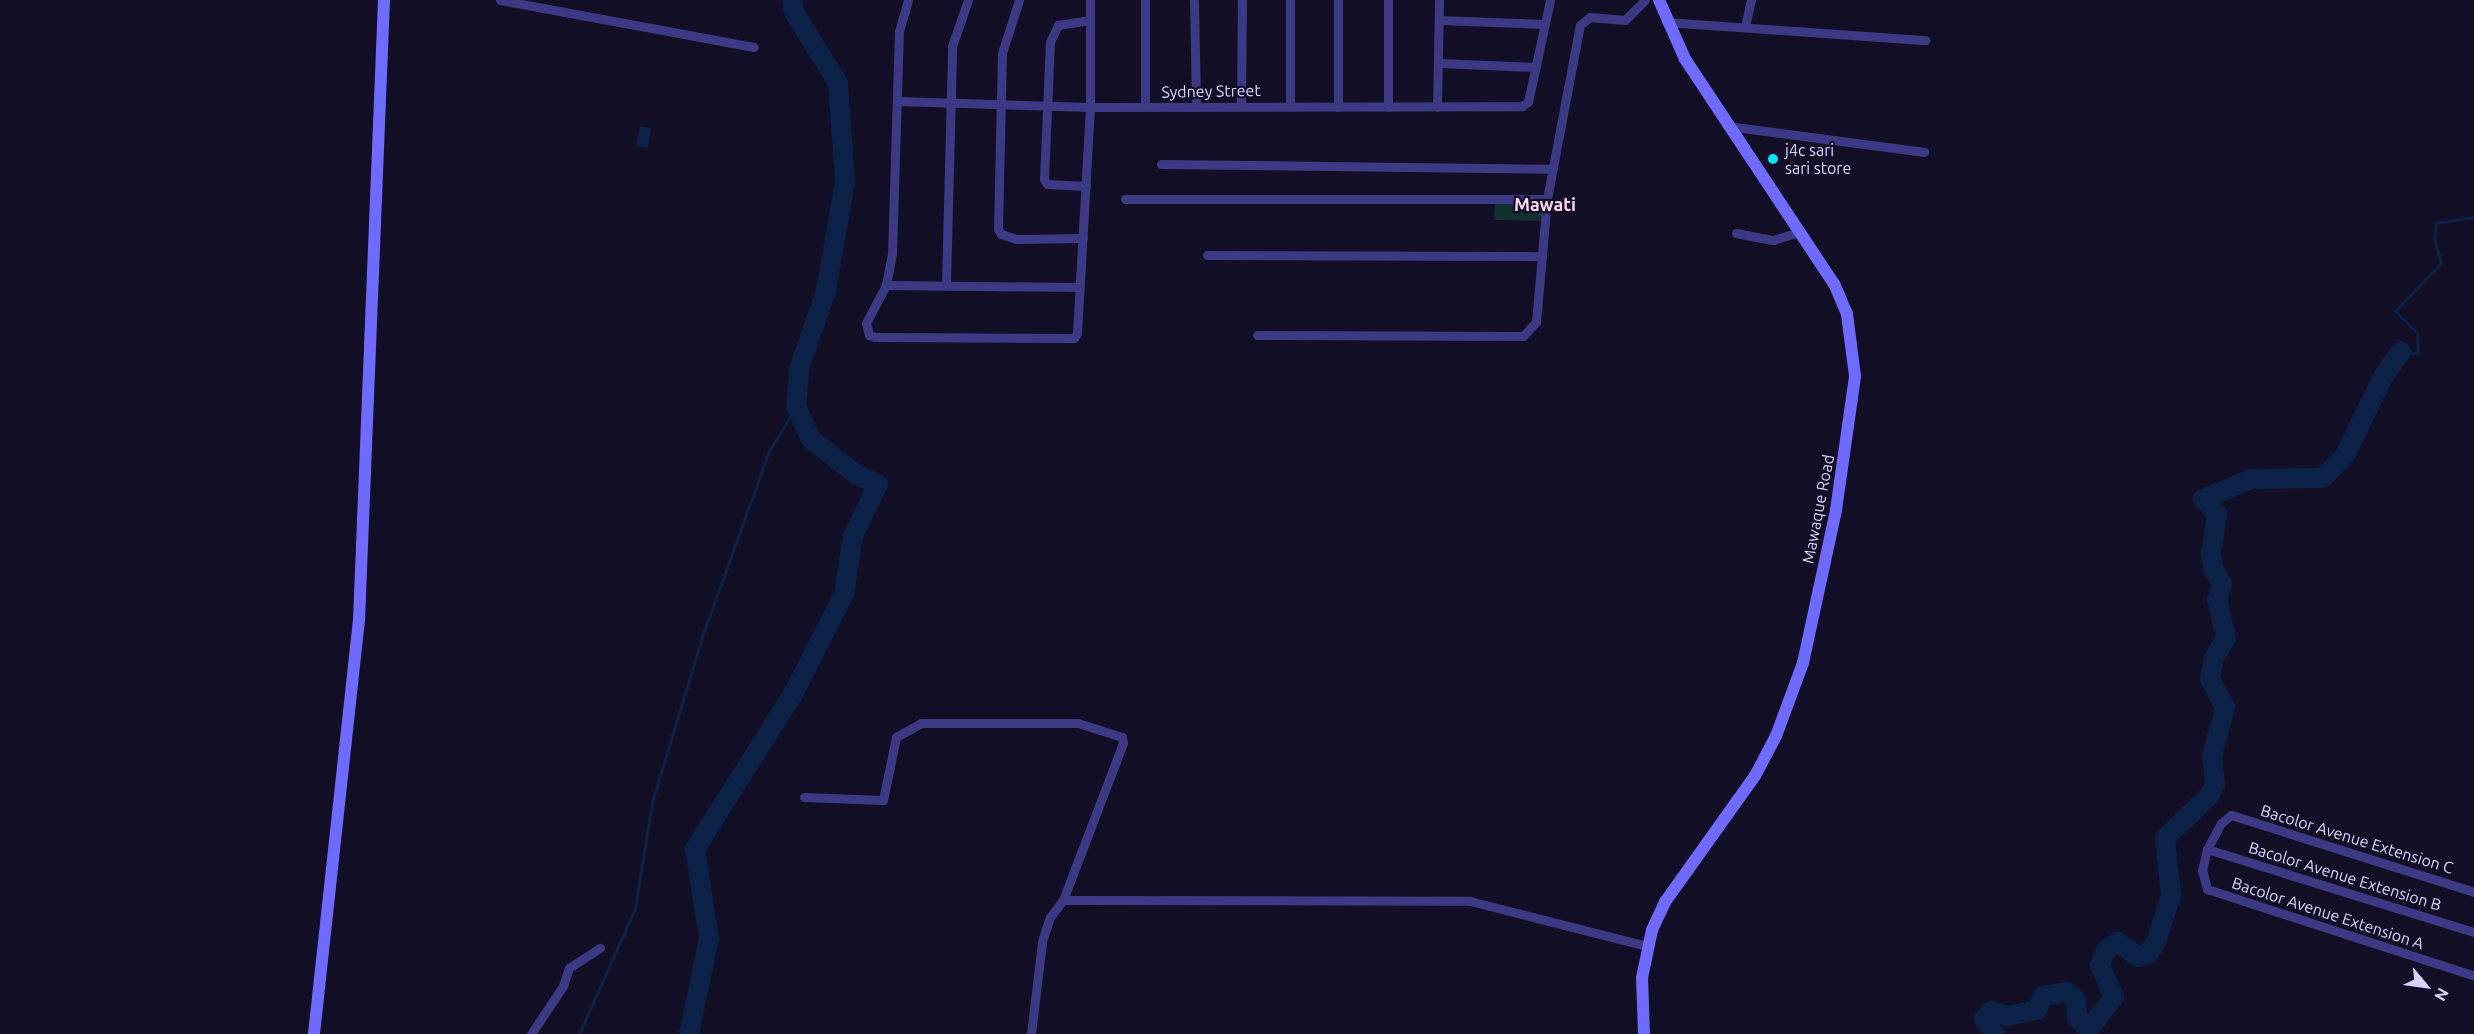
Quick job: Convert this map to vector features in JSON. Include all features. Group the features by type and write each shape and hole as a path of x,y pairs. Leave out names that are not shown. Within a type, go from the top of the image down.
{"main road":[{"path":"314,1034 359,620 384,0"},
{"name":"Mawaque Road","path":"1644,1034 1642,978 1647,946 1665,902 1749,784 1776,736 1803,663 1836,510 1852,412 1854,347 1841,298 1800,232 1727,126 1666,22 1659,0"}],"street":[{"path":"500,0 754,47"},
{"path":"908,0 899,31 892,254 886,285 866,324 869,335 1074,338 1083,238 1090,107 1090,0"},
{"path":"946,283 952,46 968,0"},
{"path":"1019,0 1003,42 999,232 1016,239 1083,238"},
{"path":"1145,0 1145,107"},
{"path":"1194,0 1196,105"},
{"path":"1241,106 1242,0"},
{"path":"1290,0 1290,106"},
{"path":"1338,0 1338,107"},
{"path":"1388,0 1388,107"},
{"path":"1437,107 1439,0"},
{"path":"1439,63 1536,67 1550,0"},
{"path":"1257,335 1523,336 1536,322 1551,169 1580,25 1590,17 1625,20 1636,4 1645,0"},
{"path":"1745,26 1751,0"},
{"path":"1086,186 1045,182 1047,103 1054,32 1065,22 1090,20"},
{"path":"1439,20 1544,24"},
{"path":"1666,22 1925,40"},
{"name":"Sydney Street","path":"897,100 950,105 1047,103 1090,107 1525,105 1536,67"},
{"path":"1727,126 1924,152"},
{"path":"1161,164 1551,169"},
{"path":"1125,199 1547,199"},
{"path":"1736,233 1774,240 1800,232"},
{"path":"1207,255 1542,256"},
{"path":"886,285 946,283 1079,287"},
{"path":"804,797 882,800 896,737 921,723 1078,723 1114,733 1123,743 1063,900 1050,917 1042,942 1031,1034"},
{"name":"Bacolor Avenue Extension C","path":"2207,849 2222,823 2231,815 2474,892"},
{"name":"Bacolor Avenue Extension A","path":"2207,849 2202,870 2207,889 2474,975"},
{"name":"Bacolor Avenue Extension B","path":"2207,849 2474,932"},
{"path":"1063,900 1470,901 1647,946"},
{"path":"531,1034 563,986 569,968 600,948"}],"green space":[{"path":"1495,202 1543,203 1542,221 1494,220"}],"water":[{"path":"640,126 651,128 648,148 636,146"}],"waterway":[{"path":"689,1034 709,939 695,849 793,694 844,594 853,536 878,484 857,475 811,439 796,407 799,369 826,291 845,181 838,83 794,12 792,0"},
{"path":"2401,352 2418,354 2417,333 2395,311 2441,263 2434,239 2436,223 2474,217"},
{"path":"1995,1034 1984,1019 1991,1011 2008,1016 2037,1010 2043,996 2067,992 2076,1000 2077,1017 2086,1027 2092,1025 2114,997 2100,965 2106,950 2118,942 2138,957 2149,953 2157,939 2171,895 2165,838 2210,795 2215,784 2212,756 2225,707 2210,679 2214,658 2226,638 2217,600 2222,584 2213,569 2211,553 2217,514 2203,499 2251,479 2323,478 2345,455 2384,375 2401,352"},
{"path":"579,1034 635,908 652,802 703,634 768,453 796,407"}],"place":[{"name":"j4c sari sari store","path":"1773,159"}],"district":[{"name":"Mawati","path":"1545,204"}]}
